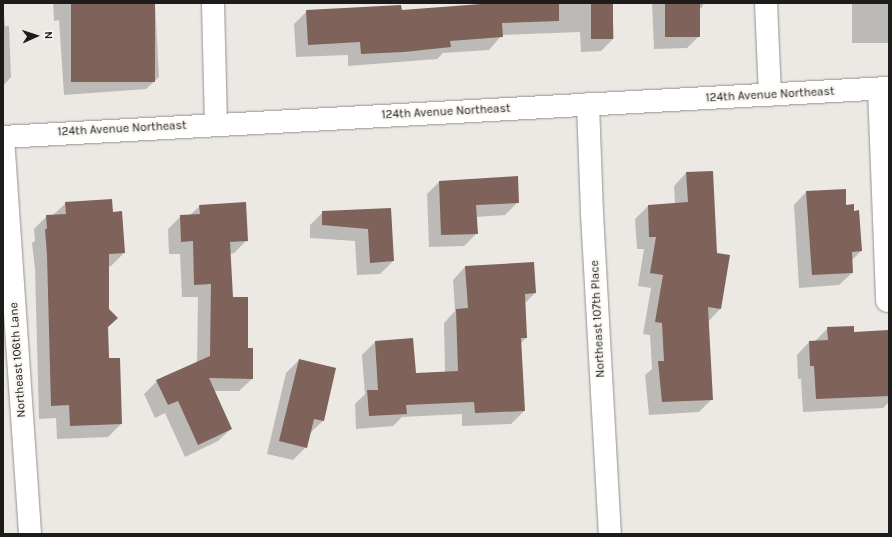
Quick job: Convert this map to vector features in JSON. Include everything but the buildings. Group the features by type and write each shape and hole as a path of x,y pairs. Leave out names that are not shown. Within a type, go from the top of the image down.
{"street":[{"path":"213,3 216,124"},
{"path":"766,3 770,95"},
{"path":"884,89 887,301"},
{"name":"124th Avenue Northeast","path":"3,137 216,124 884,89"},
{"name":"Northeast 107th Place","path":"588,104 592,214 610,534"},
{"name":"Northeast 106th Lane","path":"3,137 30,534"}]}
